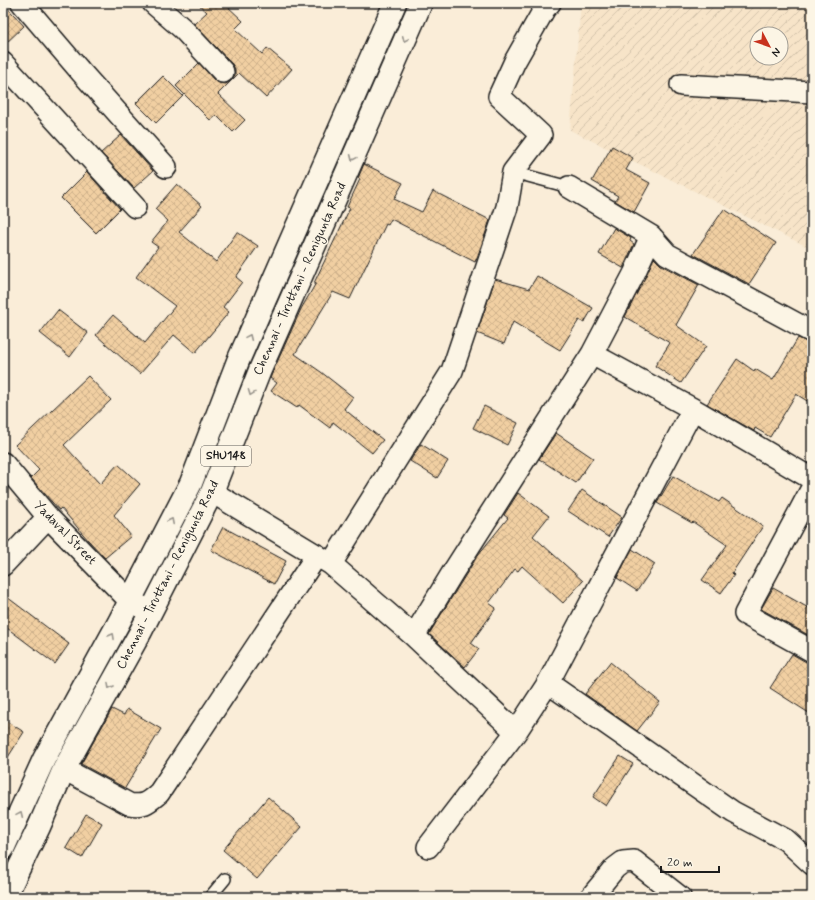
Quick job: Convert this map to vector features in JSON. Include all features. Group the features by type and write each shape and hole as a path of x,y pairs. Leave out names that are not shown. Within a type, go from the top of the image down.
{"main road":[{"name":"Chennai - Tiruttani - Renigunta Road","path":"3,849 44,759 130,601 191,483 238,361 395,3"},
{"name":"Chennai - Tiruttani - Renigunta Road","path":"6,897 64,769 151,611 212,492 260,370 421,3"}],"street":[{"path":"22,3 166,167"},
{"path":"153,3 183,29 223,72"},
{"path":"64,769 129,804 138,806 148,802 159,793 324,559 452,371 507,207 514,172 541,135 499,96 544,5"},
{"path":"3,63 135,207"},
{"path":"681,85 812,92"},
{"path":"569,187 651,236 667,254 812,332"},
{"path":"414,636 592,354 634,274 651,236"},
{"path":"592,354 693,409 812,480"},
{"path":"428,846 516,732 548,683 693,409"},
{"name":"Yadaval Street","path":"3,463 48,517 130,601"},
{"path":"812,488 745,614 812,651"},
{"path":"212,492 324,559 414,636 516,732"},
{"path":"3,565 48,517"},
{"path":"130,601 151,611"},
{"path":"548,683 733,812 786,840 812,864"},
{"path":"591,897 615,868 623,862 634,861 680,897"}],"lane":[{"path":"514,172 569,187"},
{"path":"210,897 225,879"}],"shaded area":[{"path":"581,3 812,3 812,249 570,130"}],"building":[{"path":"3,3 24,26 3,46"},
{"path":"197,3 224,3 243,21 235,29 262,54 267,48 292,69 266,98 239,73 218,94 245,120 233,132 216,115 210,120 176,86 199,63 214,80 219,83 226,84 235,75 235,69 232,64 194,24 207,12"},
{"path":"163,76 183,96 156,123 136,103"},
{"path":"121,135 153,171 134,188 101,153"},
{"path":"612,146 633,158 626,170 650,183 634,212 615,201 618,196 592,181"},
{"path":"364,164 403,183 394,199 422,212 433,191 490,220 475,262 391,219 388,225 386,224 350,299 333,292 295,354 353,397 344,409 383,440 372,453 333,422 330,428 299,405 297,408 271,391 277,383 270,378 301,309 316,283 314,283 350,208 347,207 360,179 358,178"},
{"path":"87,172 120,209 96,233 61,198"},
{"path":"177,184 202,206 179,232 216,262 237,232 258,246 236,277 242,282 223,307 229,312 195,353 174,335 140,374 96,335 113,315 145,343 175,306 136,277 158,247 151,242 168,221 155,209"},
{"path":"724,209 776,243 749,284 693,254"},
{"path":"614,228 631,238 630,241 634,244 623,268 599,254"},
{"path":"654,258 661,265 699,285 676,325 706,346 681,383 655,366 670,343 625,317"},
{"path":"537,276 593,308 584,323 579,320 560,350 513,322 504,344 477,333 495,279 529,289"},
{"path":"58,310 88,333 70,357 40,333"},
{"path":"798,338 812,344 812,404 796,394 770,437 755,428 754,431 707,404 737,359 754,371 755,369 773,380"},
{"path":"88,376 111,400 64,445 100,484 118,464 140,484 114,515 131,536 105,558 61,508 59,510 31,478 39,470 15,445"},
{"path":"484,406 518,423 507,445 473,428"},
{"path":"556,433 593,458 576,483 539,459"},
{"path":"421,444 448,461 437,478 410,461"},
{"path":"673,476 719,502 722,498 763,526 732,573 734,575 721,593 702,580 727,545 693,522 692,523 657,503"},
{"path":"582,490 622,517 608,537 568,511"},
{"path":"518,493 549,516 533,536 583,581 563,603 522,566 518,571 515,569 489,603 496,608 471,643 479,649 465,667 429,634 478,555 508,518 504,515"},
{"path":"223,527 286,561 274,584 211,550"},
{"path":"632,549 655,564 637,591 617,578"},
{"path":"773,588 812,610 812,637 761,609"},
{"path":"3,594 69,644 55,664 3,625"},
{"path":"792,654 806,662 812,663 812,715 770,688"},
{"path":"610,662 660,702 637,731 585,694"},
{"path":"112,709 124,715 127,709 161,729 125,788 81,764"},
{"path":"3,719 24,732 3,765"},
{"path":"620,756 633,764 606,806 593,797"},
{"path":"268,797 302,827 257,879 223,850"},
{"path":"86,814 102,823 82,858 66,848"}]}
